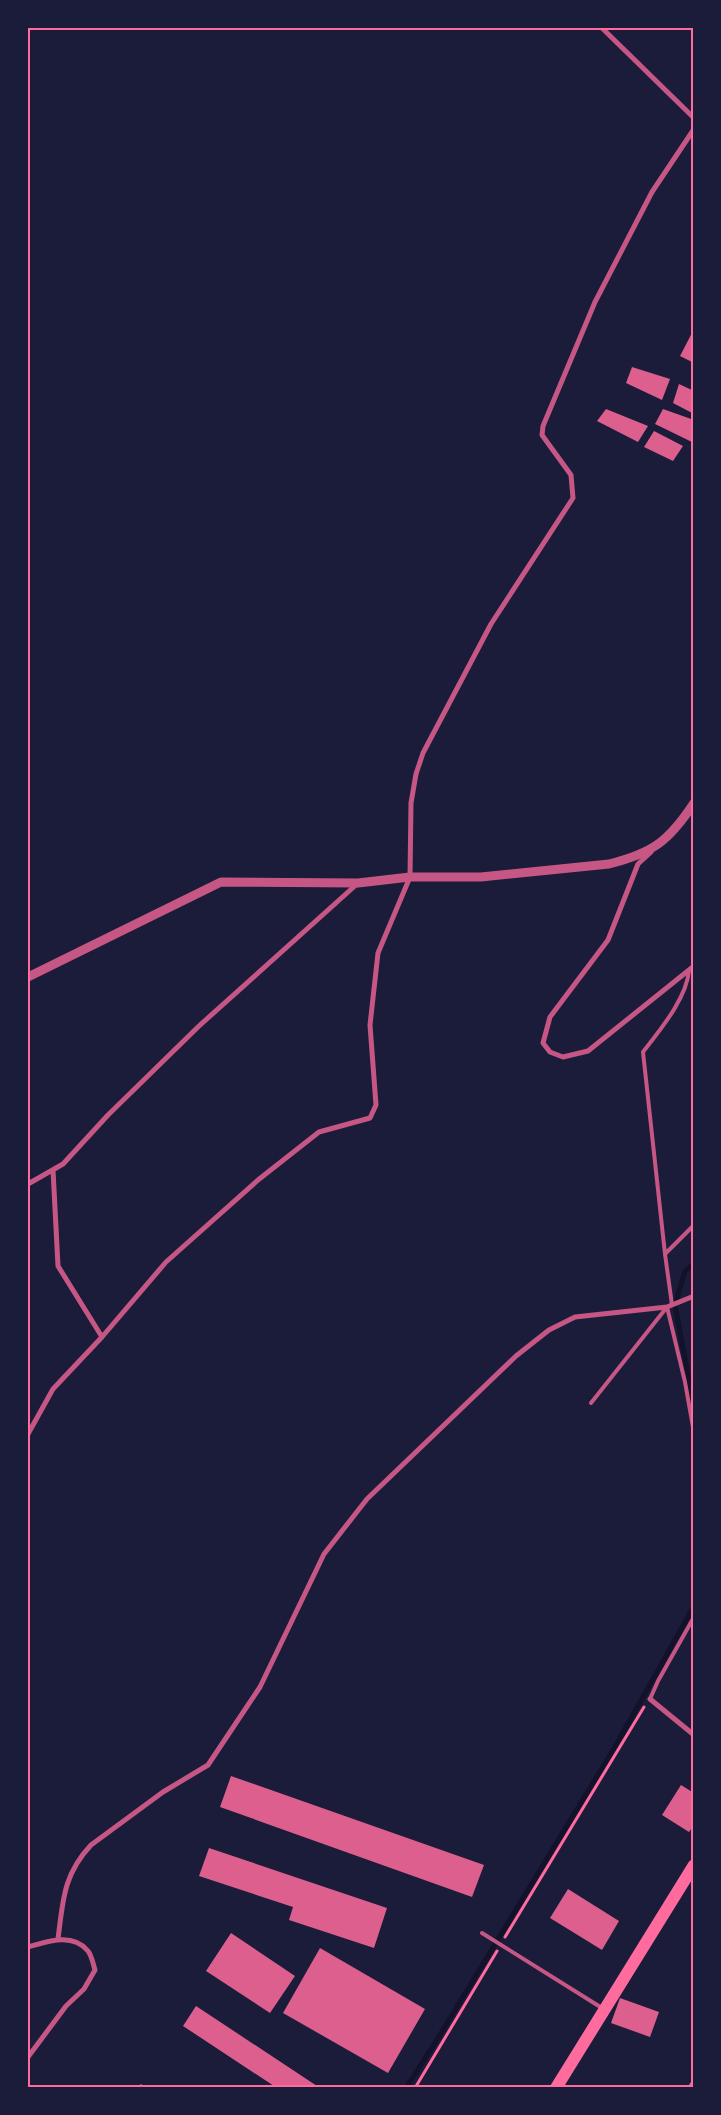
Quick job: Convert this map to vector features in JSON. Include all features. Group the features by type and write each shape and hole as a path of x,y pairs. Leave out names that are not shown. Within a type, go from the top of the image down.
{"highway":[{"path":"556,2088 694,1865"}],"street":[{"path":"602,28 694,118"},
{"path":"28,1434 53,1389 102,1337 166,1262 258,1180 319,1132 370,1118 376,1105 370,1025 378,953 410,877 412,803 416,774 423,753 491,624 573,498 571,475 542,435 543,426 594,302 652,192 694,129"},
{"path":"691,968 588,1051 563,1057 550,1052 543,1043 550,1017 608,940 638,864 678,826 694,803"},
{"path":"28,977 221,882 358,883 410,877 481,877 609,864 629,859 653,849"},
{"path":"28,1184 63,1164 108,1115 199,1026 358,883"},
{"path":"53,1170 58,1266 102,1337"},
{"path":"58,1939 68,1878 82,1855 91,1845 164,1792 208,1765 260,1687 324,1554 367,1499 473,1396 516,1356 548,1330 575,1317 670,1306 694,1296"},
{"path":"650,1699 694,1735"},
{"path":"28,1947 58,1939 78,1943 89,1952 95,1970 84,1989 66,2006 28,2057"}],"lane":[{"path":"691,968 688,982 667,1021 643,1052 670,1306 692,1406 694,1434"},
{"path":"665,1254 694,1224"},
{"path":"590,1404 670,1306"},
{"path":"650,1699 694,1617"},
{"path":"482,1933 604,2009"}],"path":[{"path":"415,2088 639,1714 650,1699"}],"building":[{"path":"694,329 694,363 680,356"},
{"path":"632,367 670,379 662,400 626,383"},
{"path":"679,384 694,391 694,414 673,403"},
{"path":"606,409 648,426 638,442 597,421"},
{"path":"663,409 694,420 694,443 655,424"},
{"path":"654,431 683,446 673,461 644,447"},
{"path":"231,1776 484,1865 472,1897 220,1807"},
{"path":"681,1785 694,1793 694,1825 689,1832 662,1815"},
{"path":"209,1848 387,1908 374,1948 289,1920 293,1907 199,1876"},
{"path":"568,1889 619,1921 602,1950 550,1918"},
{"path":"231,1933 295,1976 270,2013 206,1971"},
{"path":"320,1948 425,2009 388,2073 283,2013"},
{"path":"620,1998 659,2012 650,2037 611,2023"},
{"path":"196,2006 320,2088 277,2088 183,2026"},
{"path":"694,2077 694,2088 687,2088"}],"waterway":[{"path":"694,1264 685,1271 675,1305 694,1406"},
{"path":"406,2088 616,1745 694,1606"}]}
